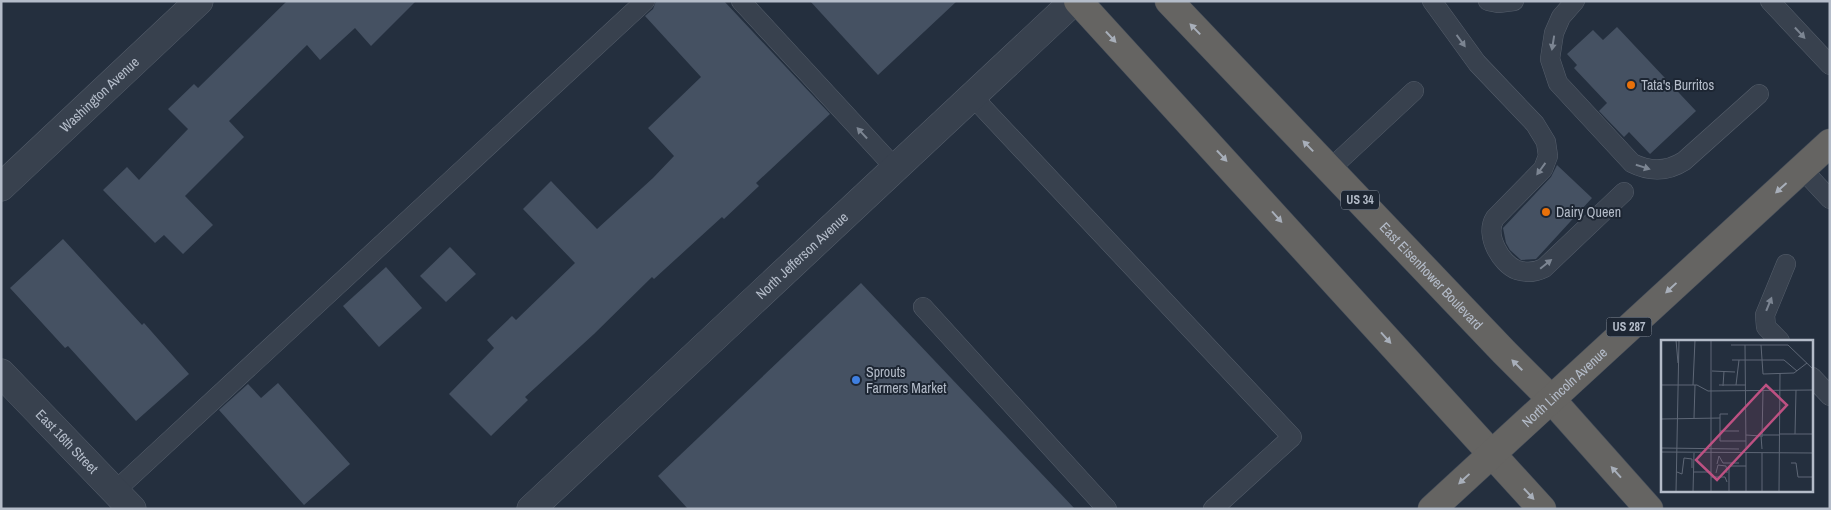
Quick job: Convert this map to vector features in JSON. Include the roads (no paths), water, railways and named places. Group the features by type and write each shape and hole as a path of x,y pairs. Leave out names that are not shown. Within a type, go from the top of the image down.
{"highway":[{"path":"1078,1 1542,509"},
{"name":"East Eisenhower Boulevard","path":"1169,1 1551,399 1649,509"},
{"name":"North Lincoln Avenue","path":"1432,509 1830,143"}],"street":[{"name":"Washington Avenue","path":"1,187 199,1"},
{"name":"North Jefferson Avenue","path":"530,509 1074,1"},
{"name":"East 16th Street","path":"1,373 124,500"}],"lane":[{"path":"124,500 644,1"},
{"path":"741,1 894,168"},
{"path":"1432,1 1477,63 1535,124 1546,142 1548,156 1543,169 1495,218 1490,231 1492,241 1498,251 1514,270 1530,272 1544,268 1624,192"},
{"path":"1488,1 1498,3 1514,1"},
{"path":"1575,1 1561,17 1554,33 1550,60 1558,83 1632,163 1645,169 1662,170 1675,167 1759,94"},
{"path":"1770,1 1830,65"},
{"path":"1330,169 1414,90"},
{"path":"972,96 1292,438 1213,509"},
{"path":"1802,169 1830,199"},
{"path":"1779,340 1766,327 1765,315 1786,264"},
{"path":"923,306 1107,509"},
{"path":"1814,379 1830,396"}],"place":[{"name":"Tata's Burritos","path":"1631,85"},
{"name":"Dairy Queen","path":"1546,212"},
{"name":"Sprouts Farmers Market","path":"856,380"}]}
